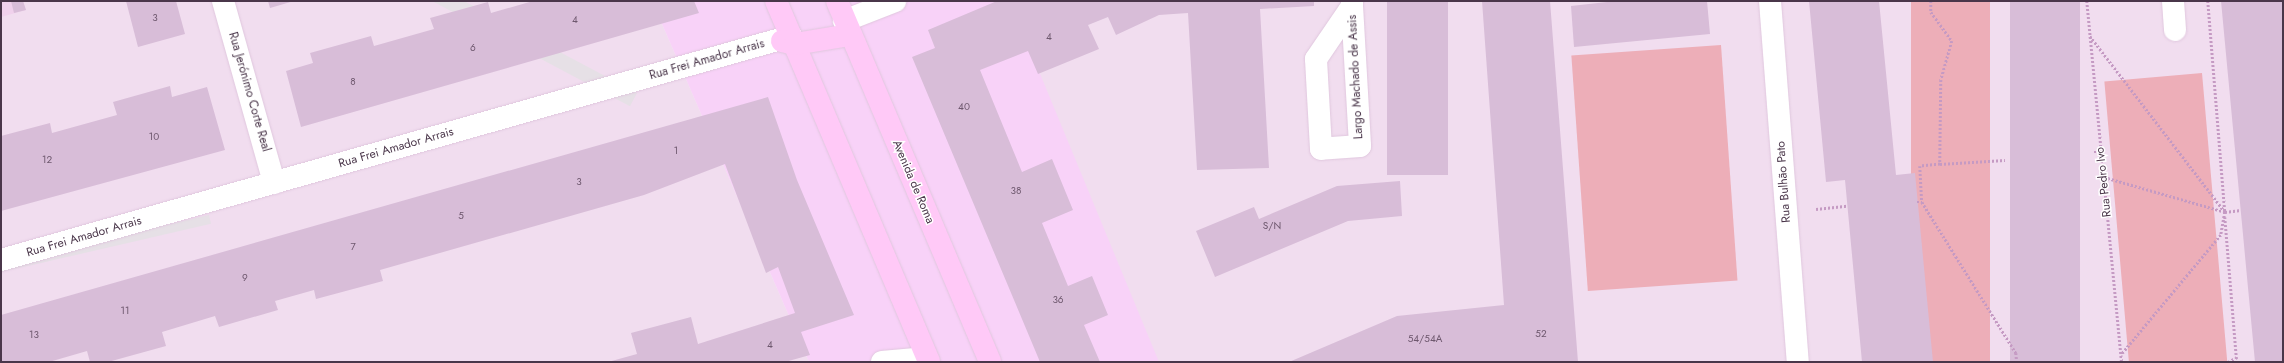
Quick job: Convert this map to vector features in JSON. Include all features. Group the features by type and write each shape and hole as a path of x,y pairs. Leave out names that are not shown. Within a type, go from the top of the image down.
{"main road":[{"path":"776,1 788,40 928,360"},
{"name":"Avenida de Roma","path":"837,1 847,28 990,362"},
{"path":"788,40 847,28"}],"street":[{"name":"Rua Jerónimo Corte Real","path":"223,1 274,183"},
{"path":"847,28 895,1"},
{"name":"Rua Bulhão Pato","path":"1770,1 1798,362"},
{"path":"2173,1 2175,30"},
{"name":"Largo Machado de Assis","path":"1352,4 1360,146 1321,149 1316,59 1352,4"},
{"name":"Rua Frei Amador Arrais","path":"1,260 788,40"},
{"path":"882,362 928,360"}],"path":[{"path":"1931,1 1931,12 1952,41 1941,80 1940,164"},
{"name":"Rua Pedro Ivo","path":"2087,1 2122,362"},
{"path":"2208,1 2237,362"},
{"path":"2090,36 2225,212 2221,235 2122,355"},
{"path":"2094,152 2101,152"},
{"path":"2005,160 1920,166 1922,202 2016,353 2017,362"},
{"path":"2104,177 2225,212 2241,210"},
{"path":"1917,202 1922,202"},
{"path":"2228,362 2237,357"}],"shaded area":[{"path":"1,1 652,1 809,362 1,362"},
{"path":"1,1 23,1 26,10 1,17"},
{"path":"432,1 464,1 637,93 630,106"},
{"path":"652,1 1010,1 1159,362 809,362"},
{"path":"1010,1 2283,1 2283,362 1010,362"},
{"path":"1911,1 1990,1 1990,362 1911,362"},
{"path":"1721,45 1737,280 1588,291 1571,55"},
{"path":"2202,73 2227,362 2129,362 2104,82"},
{"path":"209,215 211,224 1,272 1,263"}],"building":[{"path":"11,1 23,1 26,10 14,13"},
{"path":"126,1 176,1 185,34 138,47"},
{"path":"268,1 294,1 270,8"},
{"path":"533,1 694,1 699,13 301,127 286,71 313,63 310,53 371,36 374,46 434,29 430,18 488,2 491,13"},
{"path":"997,1 1314,1 1314,6 1260,9 1269,168 1197,170 1188,13 1159,15 1116,35 1108,17 1088,25 1099,49 1038,74 1028,51 980,70 1022,172 1052,159 1073,210 1042,223 1068,286 1092,276 1108,315 1084,325 1100,362 1040,362 912,57 935,48 928,30"},
{"path":"1387,1 1448,1 1448,175 1387,175"},
{"path":"1482,1 1550,1 1578,362 1289,362 1397,316 1504,305"},
{"path":"1616,1 1707,1 1710,34 1574,47 1571,6"},
{"path":"1809,1 1879,1 1896,175 1915,173 1933,362 1862,362 1845,180 1826,182"},
{"path":"2010,1 2080,1 2080,362 2010,362"},
{"path":"2221,1 2283,1 2283,362 2255,362"},
{"path":"170,86 172,97 207,87 225,150 1,211 1,136 50,123 52,133 117,115 113,102"},
{"path":"768,97 797,180 854,315 801,332 810,355 785,362 608,362 637,354 631,333 691,317 698,344 795,313 778,267 766,273 725,164 644,195 380,270 383,281 316,299 314,290 275,301 278,310 219,327 215,316 162,332 166,346 108,362 90,362 87,351 49,362 1,362 1,315"},
{"path":"1400,181 1402,216 1348,221 1215,277 1196,231 1254,207 1259,219 1337,186"}]}
